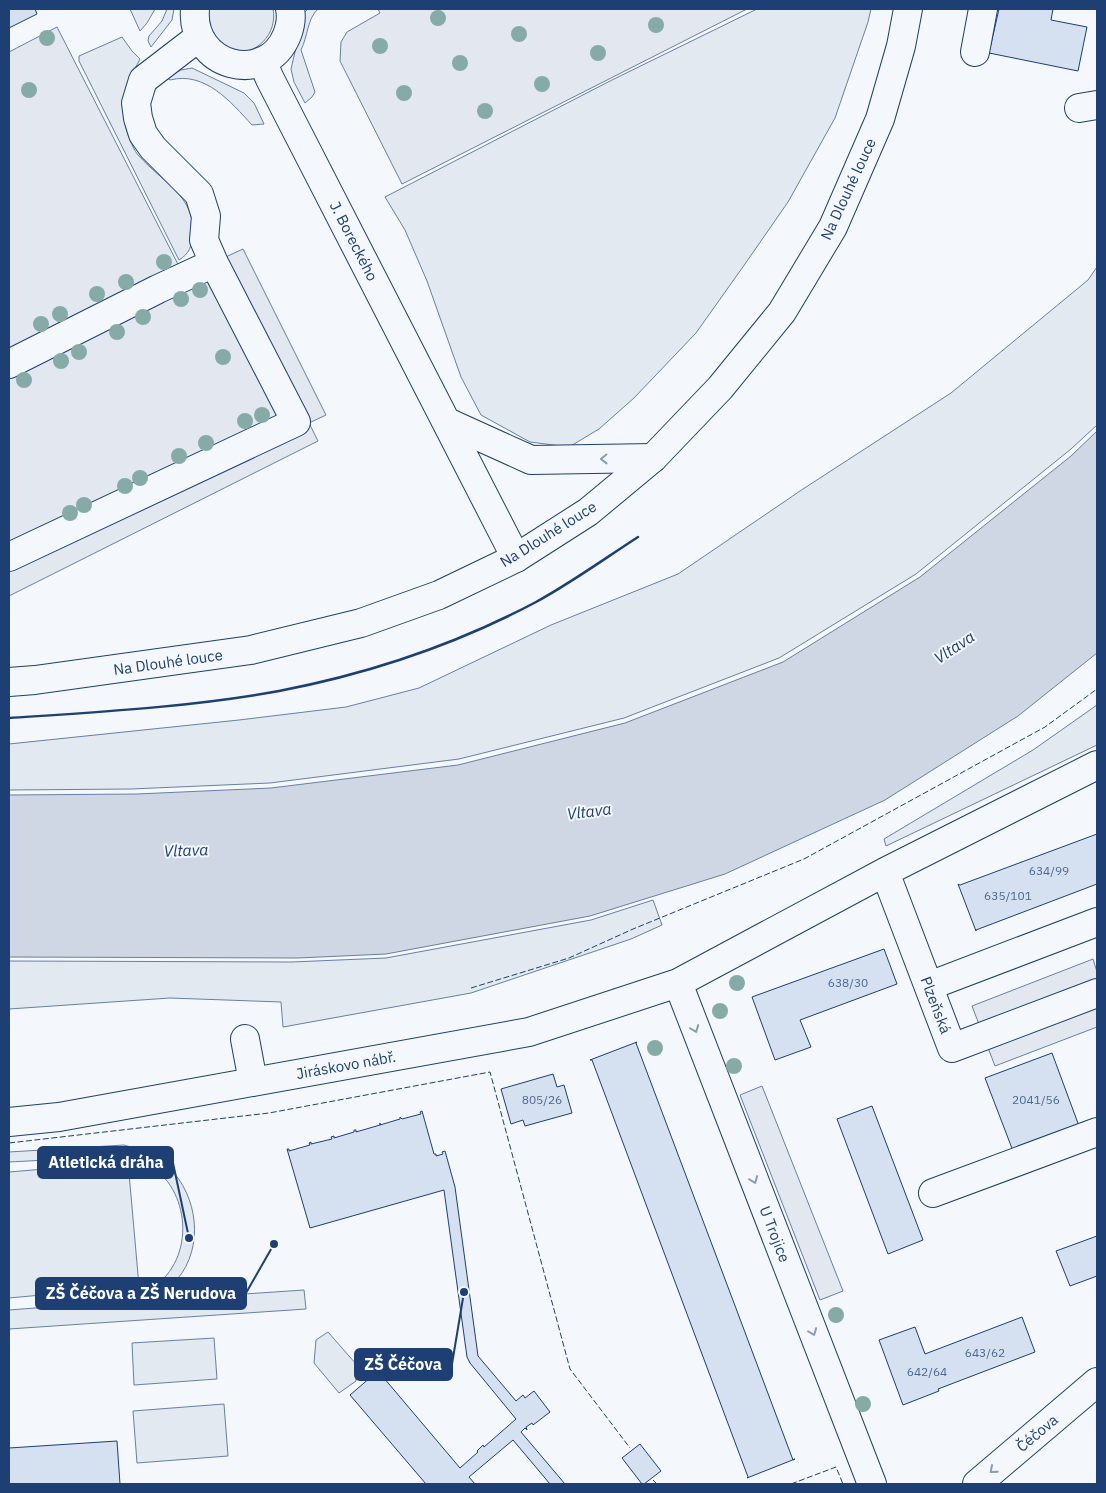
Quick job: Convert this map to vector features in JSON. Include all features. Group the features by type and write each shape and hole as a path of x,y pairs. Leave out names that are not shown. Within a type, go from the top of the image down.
{"street":[{"path":"195,9 194,21 199,37 207,49 219,59 233,64 248,65 262,61 275,53 284,42 290,28 292,10"},
{"name":"Na Dlouhé louce","path":"9,682 251,650 361,623 439,595 516,558 588,512 653,458 720,388 782,312 834,227 880,119 901,46 908,9"},
{"path":"975,52 983,9"},
{"path":"9,557 296,422 204,240 206,216 199,194 153,148 143,134 138,118 136,103 143,80 199,37"},
{"name":"J. Boreckého","path":"262,61 516,558"},
{"path":"9,364 214,263"},
{"path":"447,422 531,460 653,458"},
{"path":"678,983 885,872 1097,765"},
{"name":"Plzeňská","path":"885,872 952,1048 1097,993"},
{"path":"928,986 1097,922"},
{"name":"Jiráskovo nábř.","path":"9,1122 59,1117 530,1032 678,983"},
{"name":"U Trojice","path":"678,983 872,1484"},
{"path":"244,1039 253,1082"},
{"path":"933,1193 1097,1132"},
{"name":"Čéčova","path":"977,1484 1097,1382"}],"shaded area":[{"path":"130,9 155,9 140,31"},
{"path":"167,9 174,9 172,20 151,47 148,41 149,36 162,21"},
{"path":"207,9 273,9 274,18 268,35 257,47 240,52 223,46 211,36"},
{"path":"308,9 318,9 314,13 301,50 315,92 305,103 294,82 291,69 304,13"},
{"path":"378,9 747,9 402,184 340,61 341,42 347,32 380,13"},
{"path":"757,9 871,9 835,118 788,202 696,333 634,398 599,429 569,447 530,442 481,415 461,377 427,281 405,230 385,197 612,80"},
{"path":"57,27 184,276 243,249 326,415 309,423 318,441 9,596 9,52"},
{"path":"122,37 140,59 126,86 124,121 128,135 137,154 175,190 189,209 193,235 191,246 188,252 179,260 79,61 79,56"},
{"path":"192,68 244,93 254,103 264,124 252,125 226,98 206,84 183,78 170,80 166,77 181,70"},
{"path":"1097,267 1097,425 1071,449 916,574 779,658 624,718 459,759 270,783 131,789 9,790 9,744 346,707 419,688 551,625 678,574 803,489 951,393 1088,280"},
{"path":"1097,705 1097,745 886,846 884,839 1033,750"},
{"path":"653,900 662,925 631,939 471,993 283,1027 281,1002 170,998 9,1009 9,961 292,962 386,958 591,920"},
{"path":"1093,959 1097,972 1097,1027 995,1066 972,1006"},
{"path":"762,1086 843,1291 820,1300 740,1095"},
{"path":"124,1145 154,1156 174,1173 183,1185 193,1214 195,1229 189,1259 179,1277 155,1300 304,1290 306,1309 9,1329 9,1310 127,1301 137,1298 148,1291 160,1282 172,1268 179,1251 183,1233 182,1215 177,1197 167,1181 155,1168 138,1159 123,1156 9,1162 9,1152"},
{"path":"128,1162 139,1286 9,1298 9,1172"},
{"path":"328,1332 356,1364 356,1381 339,1393 314,1363 316,1340"},
{"path":"214,1338 217,1379 134,1385 132,1343"},
{"path":"224,1404 228,1456 137,1463 133,1411"}],"water":[{"name":"Vltava","path":"1097,431 1097,653 1018,716 885,800 725,874 590,916 386,954 298,958 9,957 9,795 137,794 271,788 458,765 625,723 783,662 920,577 1071,456"}],"building":[{"path":"9,9 35,9 37,14 9,28"},
{"path":"999,9 1053,9 1051,20 1087,27 1078,71 989,53"},
{"path":"1097,834 1097,884 976,931 958,884 960,885"},
{"path":"884,949 897,984 800,1020 811,1047 775,1060 752,997"},
{"path":"637,1042 793,1460 747,1478 592,1060 590,1060"},
{"path":"1052,1053 1079,1126 1013,1151 985,1078"},
{"path":"553,1074 557,1087 564,1085 572,1113 525,1126 523,1120 511,1124 501,1089"},
{"path":"872,1106 923,1240 888,1254 837,1119"},
{"path":"422,1111 434,1154 436,1156 443,1154 442,1152 445,1151 455,1187 478,1356 516,1401 523,1395 525,1398 534,1391 550,1412 533,1425 532,1423 526,1427 527,1430 525,1428 521,1432 565,1484 550,1484 513,1440 469,1477 475,1484 426,1484 350,1395 378,1371 460,1468 483,1445 484,1447 516,1419 467,1357 444,1190 310,1228 287,1149 289,1151 310,1145 309,1143 311,1142 311,1144 332,1139 331,1137 334,1136 334,1138 354,1132 354,1130 356,1132 400,1119 400,1117 402,1119 421,1114 420,1112"},
{"path":"1097,1236 1097,1276 1070,1286 1056,1251"},
{"path":"1022,1317 1035,1352 938,1389 939,1391 903,1405 879,1340 915,1327 925,1354"},
{"path":"117,1441 120,1484 9,1484 9,1448"},
{"path":"640,1444 661,1471 644,1484 642,1484 622,1458"}],"fence":[{"path":"471,988 569,958 633,929 804,859 1045,727 1097,689"},
{"path":"9,1143 269,1113 490,1072 570,1369 630,1448"},
{"path":"791,1484 836,1467 843,1484"},
{"path":"653,1480 657,1484"}],"wall":[{"path":"9,718 145,708 246,697 345,676 411,656 506,617 562,587 638,537"}],"place":[{"name":"Atletická dráha","path":"189,1238"},
{"name":"ZŠ Čéčova a ZŠ Nerudova","path":"274,1244"},
{"name":"ZŠ Čéčova","path":"464,1292"}]}
